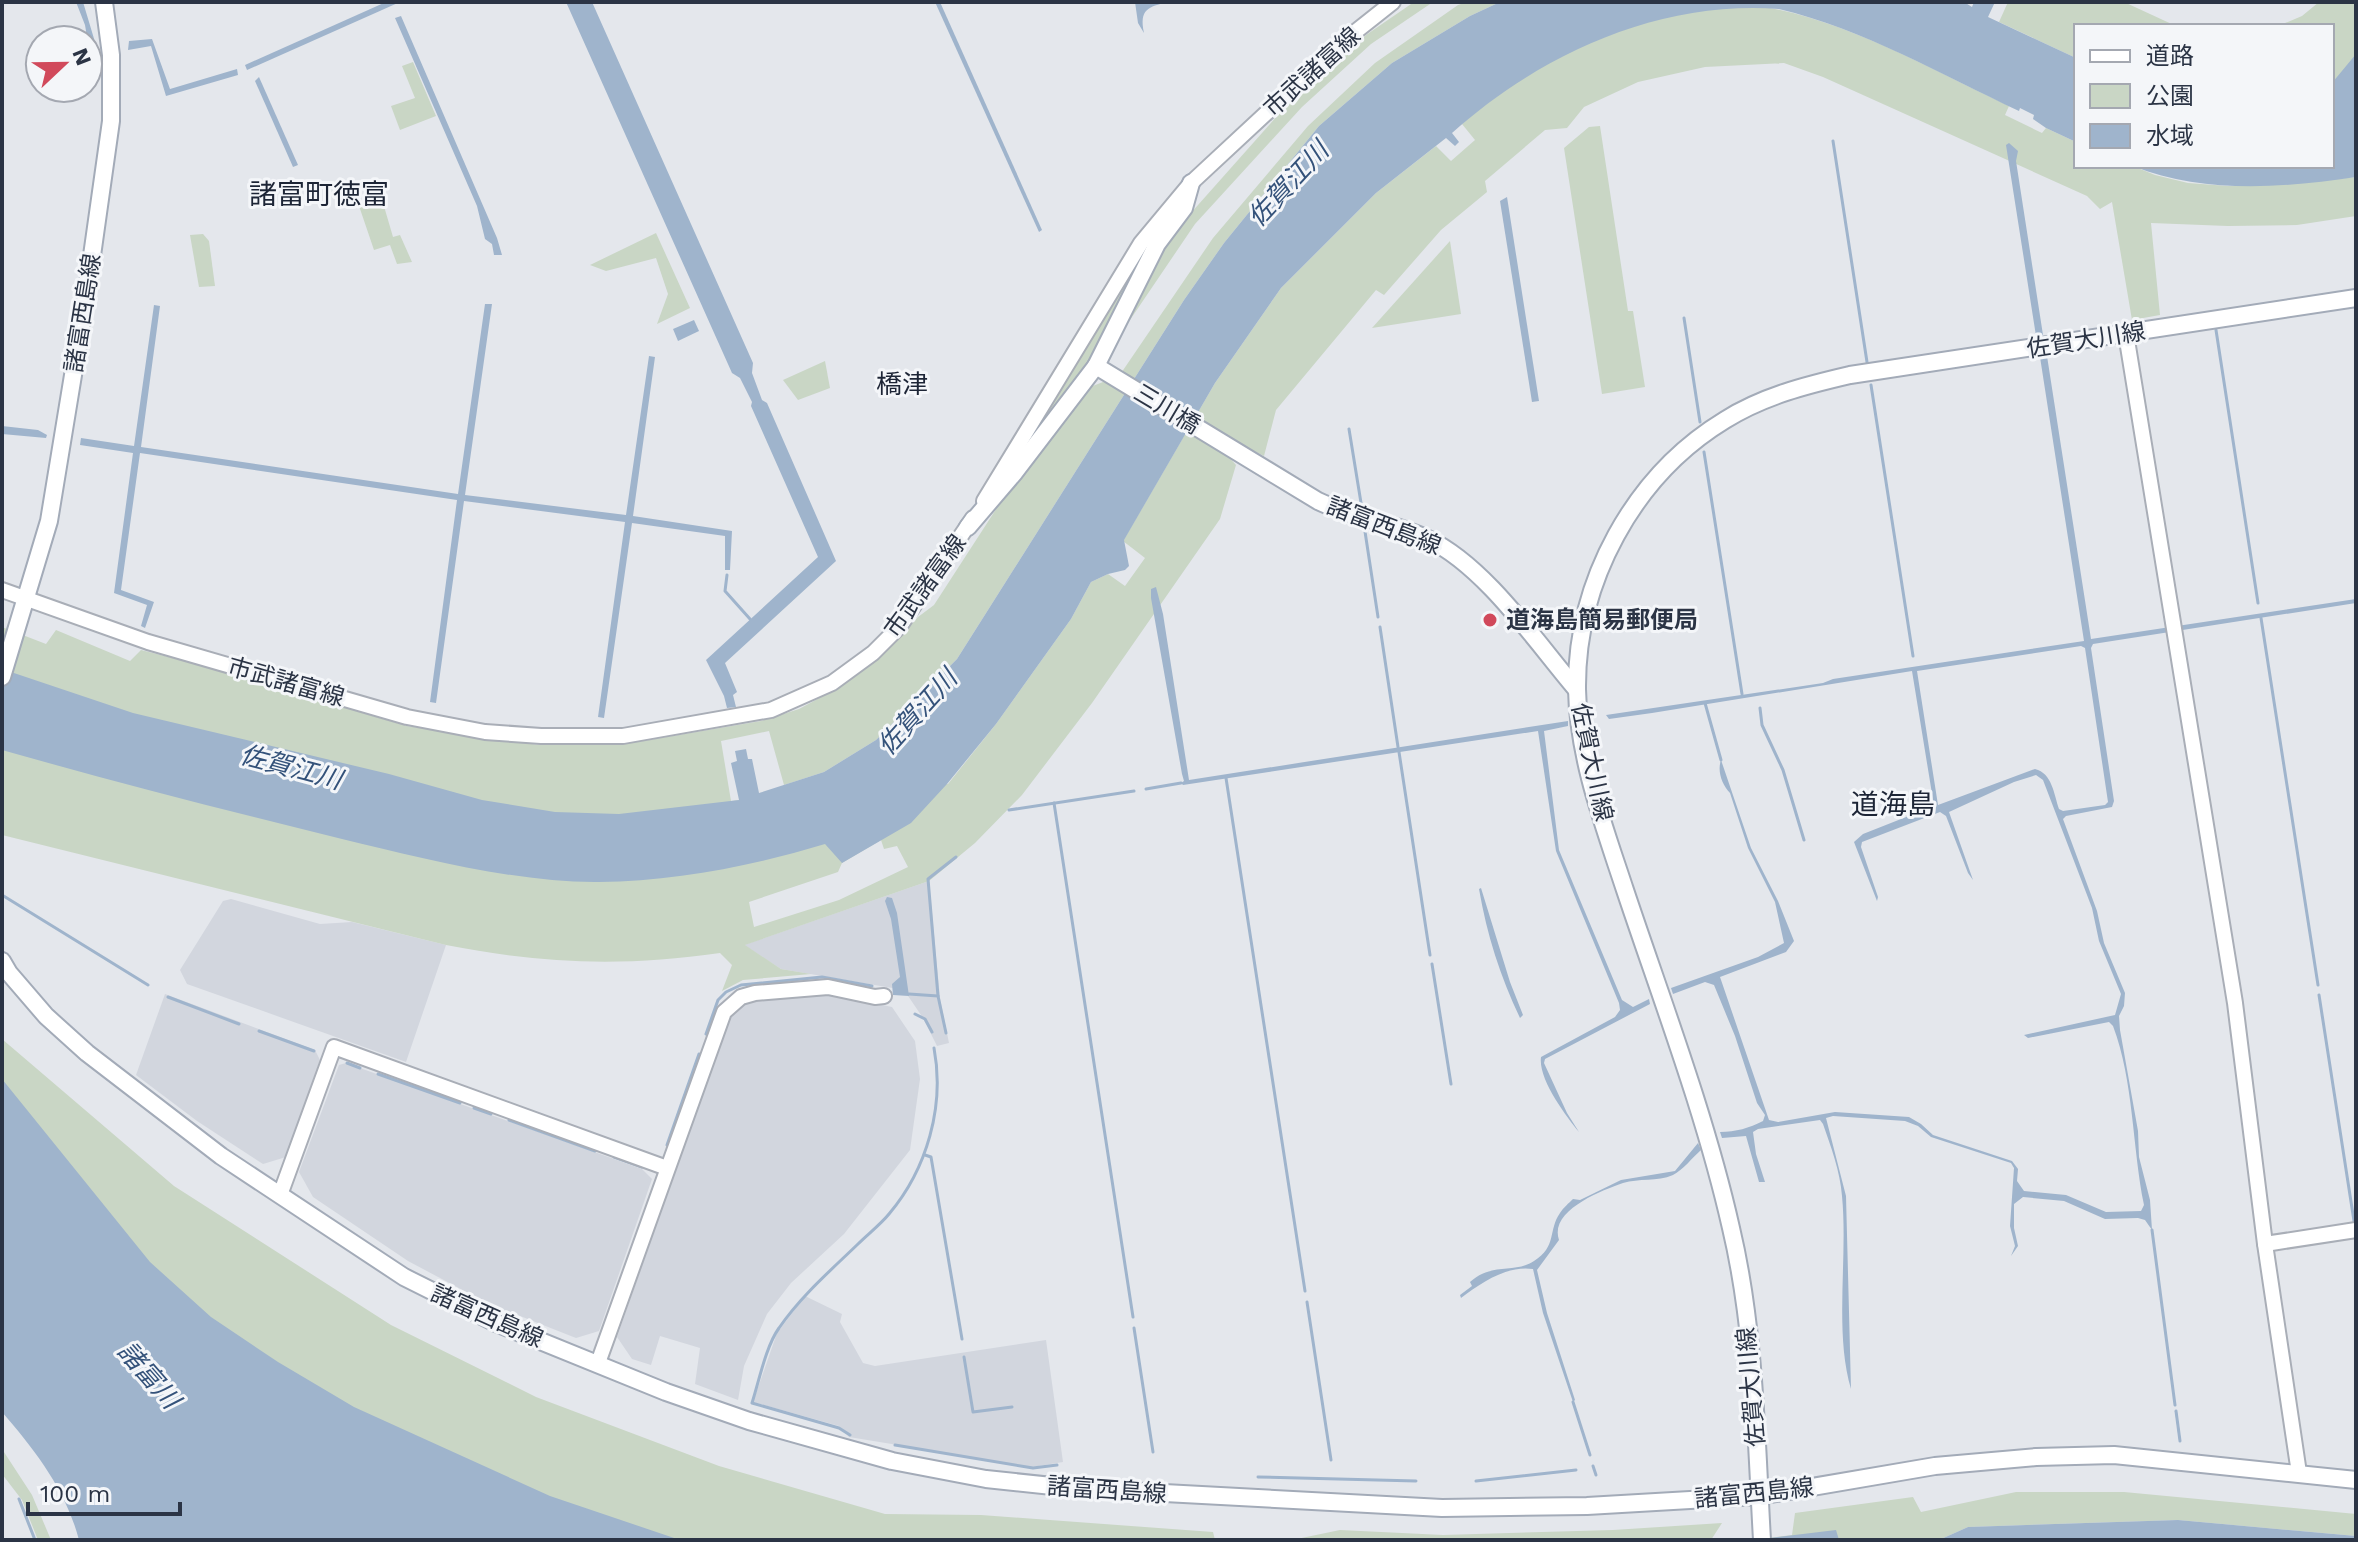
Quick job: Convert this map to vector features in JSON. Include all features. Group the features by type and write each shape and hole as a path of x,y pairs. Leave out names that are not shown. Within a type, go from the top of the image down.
{"main road":[{"name":"諸富西島線","path":"2,677 49,521 58,478 107,159 111,121 111,55 104,2"},
{"path":"968,527 1015,472 1096,366 1157,244 1184,208 1191,183"},
{"name":"佐賀大川線","path":"1762,1540 1751,1363 1732,1228 1705,1132 1597,804 1584,748 1577,690 1591,590 1626,516 1652,481 1686,449 1725,419 1781,393 1850,375 2356,298"},
{"name":"三川橋","path":"1096,366 1239,452"},
{"name":"諸富西島線","path":"1239,452 1328,506 1388,523 1427,538 1456,555 1479,575 1577,690"},
{"name":"諸富西島線","path":"2,961 46,1016 87,1053 221,1156 404,1277 496,1323 666,1392 749,1421 892,1461 986,1479 1086,1489 1442,1508 1760,1505 1935,1466 2036,1457 2114,1455 2356,1480"}],"street":[{"name":"市武諸富線","path":"2,590 148,642 407,717 485,732 623,736 771,710 832,683 873,653 900,626 968,527 1141,243 1191,183 1345,40 1393,2"},
{"path":"2126,334 2235,1003 2265,1244 2299,1473"},
{"path":"598,1363 724,1012 731,1003 755,993 828,987 875,997 884,996"},
{"path":"280,1195 334,1047 667,1168"},
{"path":"2265,1244 2356,1230"}],"shaded area":[{"path":"929,881 940,998 949,1043 937,1046 904,990 781,969 744,945"},
{"path":"231,899 320,924 352,922 446,945 406,1062 187,984 180,970 223,901"},
{"path":"825,993 892,1007 915,1041 920,1079 910,1150 844,1234 791,1283 767,1314 744,1366 738,1400 695,1384 700,1348 660,1336 651,1365 632,1359 617,1337 729,1017 742,1006 760,999"},
{"path":"165,994 315,1050 320,1060 286,1157 263,1164 197,1121 136,1075"},
{"path":"346,1063 642,1169 652,1179 599,1331 576,1338 487,1303 408,1261 313,1197 299,1172 339,1065"},
{"path":"805,1296 842,1314 840,1322 863,1363 875,1366 1046,1340 1063,1462 1032,1467 849,1437 839,1426 753,1402 777,1333"}],"green space":[{"path":"1414,2 1433,2 1371,44 1302,107 1195,224 1111,348 1166,241 1285,107 1366,35"},
{"path":"1500,2 1470,16 1392,63 1319,126 1224,243 1184,300 957,659 876,740 824,772 784,785 769,731 721,741 731,801 739,800 730,814 526,825 2,679 2,627 46,644 56,630 130,661 141,650 407,726 539,745 637,742 761,721 799,709 840,687 880,658 918,617 934,605 1015,480 1085,389 1103,382 1113,385 1213,238 1308,126 1375,63 1458,5"},
{"path":"1718,2 1794,13 1904,55 2009,106 2005,115 2042,133 2046,128 2074,141 2074,168 2138,168 2188,183 2228,186 2356,177 2356,216 2297,225 2151,223 2160,315 2132,320 2112,202 2100,209 2087,196 1823,77 1784,63 1705,67 1638,82 1584,107 1567,128 1545,130 1485,181 1487,192 1441,230 1384,295 1376,290 1276,410 1264,456 1236,442 1227,455 1236,465 1220,519 1092,703 1022,795 975,843 929,881 745,945 781,969 811,974 743,980 722,991 732,965 720,953 616,962 549,960 446,945 2,835 2,740 394,843 948,784 996,724 1071,619 1091,582 1108,574 1125,586 1145,558 1123,541 1215,383 1281,288 1376,193 1436,146 1451,161 1475,140 1462,124 1489,100 1580,42 1647,15","holes":["881,840 884,849 897,846 908,867 839,900 754,927 749,902 838,872 842,863"]},
{"path":"2008,2 2124,2 2172,24 2074,24 2074,57 1999,22"},
{"path":"2319,2 2356,2 2356,69 2334,93 2334,24 2283,24 2302,16"},
{"path":"413,62 436,116 400,130 391,106 415,98 402,66"},
{"path":"1600,126 1628,311 1633,311 1645,387 1602,394 1564,148 1589,127"},
{"path":"381,196 393,237 400,235 412,262 397,264 390,245 374,250 358,203"},
{"path":"656,233 690,308 657,324 668,294 656,258 606,271 590,265"},
{"path":"203,234 209,241 215,286 199,287 190,235"},
{"path":"1450,241 1461,314 1372,328"},
{"path":"1145,251 1111,326 1066,398 1018,458"},
{"path":"825,361 830,388 798,400 783,380"},
{"path":"2,1039 174,1186 391,1325 536,1397 719,1466 885,1514 981,1515 1213,1532 1215,1540 615,1540 314,1394 143,1269 2,1090"},
{"path":"2,1449 32,1495 51,1540 38,1540 22,1500 2,1474"},
{"path":"2016,1492 2124,1492 2356,1514 2356,1536 2178,1520 1968,1527 1939,1540 1754,1540 1792,1535 1795,1513 1913,1497 1921,1512"},
{"path":"1722,1523 1711,1540 1292,1540 1340,1530 1443,1535"}],"water":[{"path":"76,2 83,2 90,24 85,24"},
{"path":"386,2 400,2 247,70 245,65"},
{"path":"566,2 592,2 753,363 752,373 762,400 767,403 836,561 725,663 737,692 733,695 736,707 727,708 706,660 818,557 751,406 752,402 740,378 732,373"},
{"path":"935,2 940,2 1042,230 1039,232"},
{"path":"1135,2 1168,2 1147,10 1143,19 1144,33 1138,23"},
{"name":"佐賀江川","path":"1500,2 1964,2 1972,7 1974,2 1995,2 1988,17 2074,57 2074,141 2046,128 2033,119 2034,115 2020,108 2019,111 1902,54 1841,28 1779,9 1734,9 1689,14 1645,24 1603,38 1523,79 1452,133 1459,142 1455,146 1446,138 1376,193 1281,288 1215,383 1124,540 1129,566 1091,582 1071,619 996,724 911,823 842,863 825,844 770,859 656,879 568,881 503,874 372,846 2,750 2,669 133,713 389,774 482,800 555,812 619,814 739,800 731,763 737,761 735,751 746,749 748,759 752,759 759,793 824,772 876,740 957,659 1184,300 1224,243 1319,126 1392,63 1470,16"},
{"path":"401,16 502,255 494,255 492,244 485,239 477,206 395,18"},
{"path":"152,39 170,89 237,69 238,75 166,96 151,46 128,50 129,41"},
{"path":"2356,54 2356,177 2271,186 2215,185 2139,168 2334,168 2334,81"},
{"path":"259,77 298,165 293,167 255,81"},
{"path":"2009,143 2018,151 2016,161 2043,335 2036,336 2006,145"},
{"path":"1507,197 1539,401 1532,402 1500,201"},
{"path":"485,304 492,304 465,495 626,515 649,356 655,357 633,516 732,531 730,570 725,570 725,536 632,523 604,718 598,717 625,522 464,501 436,703 430,702 457,500 140,453 121,590 154,602 145,628 141,626 147,605 114,593 133,453 80,445 81,438 134,446 154,305 160,306 141,447 458,494"},
{"path":"694,320 699,331 678,341 673,329"},
{"path":"2047,356 2091,639 2356,599 2356,603 2093,644 2091,648 2114,801 2112,807 2063,819 2097,911 2104,943 2125,993 2119,1016 2120,1030 2138,1131 2139,1157 2150,1200 2152,1230 2145,1220 2138,1218 2105,1219 2064,1201 2023,1197 2014,1204 2018,1246 2011,1256 2015,1246 2010,1226 2014,1168 2011,1163 1931,1137 1918,1126 1905,1121 1826,1118 1846,1196 1851,1389 1843,1343 1842,1196 1823,1124 1820,1120 1753,1132 1765,1182 1759,1182 1746,1136 1722,1138 1720,1132 1753,1126 1763,1121 1765,1115 1757,1103 1714,985 1705,982 1673,994 1671,988 1758,957 1784,943 1775,902 1748,848 1730,793 1721,778 1721,760 1751,848 1794,941 1786,952 1720,977 1769,1120 1778,1122 1835,1112 1909,1117 1933,1135 2012,1161 2018,1169 2017,1181 2024,1191 2066,1195 2106,1212 2141,1211 2144,1205 2129,1092 2113,1026 2109,1022 2028,1038 2024,1035 2115,1015 2121,994 2099,941 2092,908 2043,780 2036,775 1949,812 1973,880 1946,816 1940,812 1862,842 1877,901 1854,842 1863,834 1934,806 1912,671 1652,713 1609,719 1606,715 2084,641 2040,357","holes":["2081,646 2085,648 2108,802 2063,811 2059,809 2049,779 2035,769 1938,805 1917,671"]},
{"path":"2,426 38,430 47,435 46,438 2,434"},
{"path":"1156,587 1189,780 1568,721 1568,726 1544,731 1559,850 1622,1000 1633,1007 1649,999 1650,1004 1545,1059 1544,1063 1567,1113 1579,1132 1548,1086 1541,1057 1615,1017 1620,1010 1556,851 1538,731 1183,785 1151,598 1151,589"},
{"path":"1481,888 1523,1015 1520,1018 1495,955 1482,906"},
{"path":"887,897 892,898 897,913 909,996 893,995 892,984 900,977 891,919 885,901"},
{"name":"諸富川","path":"2,1079 150,1262 211,1317 354,1407 550,1496 680,1540 79,1540 58,1488 2,1412"},
{"path":"1698,1143 1701,1150 1673,1175 1623,1183 1590,1197 1569,1211 1558,1230 1559,1240 1537,1270 1547,1313 1575,1400 1573,1402 1543,1313 1533,1269 1504,1272 1461,1298 1460,1295 1472,1286 1470,1282 1478,1276 1527,1265 1541,1256 1549,1244 1556,1219 1573,1199 1580,1200 1621,1180 1675,1171"},
{"path":"2178,1520 2356,1536 2356,1540 1939,1540 1968,1527"},
{"path":"1836,1530 1839,1540 1754,1540"}],"waterway":[{"path":"1833,141 1867,362"},
{"path":"1684,318 1700,422"},
{"path":"2216,330 2258,603"},
{"path":"1871,385 1913,656"},
{"path":"1349,429 1362,509"},
{"path":"1704,452 1742,694"},
{"path":"1364,525 1378,617"},
{"path":"727,575 725,591 750,619"},
{"path":"2261,618 2318,985"},
{"path":"1380,627 1398,747"},
{"path":"1705,703 1721,760"},
{"path":"1760,708 1762,725 1783,770 1804,840"},
{"path":"1399,752 1430,955"},
{"path":"1226,778 1305,1291"},
{"path":"1146,789 1181,783"},
{"path":"1009,810 1134,791"},
{"path":"1054,803 1133,1317"},
{"path":"938,996 928,879 956,857"},
{"path":"2,895 148,985"},
{"path":"1432,964 1451,1084"},
{"path":"706,1034 718,1000 741,985 822,977 872,986"},
{"path":"909,994 938,996 946,1033"},
{"path":"2319,995 2354,1221"},
{"path":"168,997 239,1024"},
{"path":"915,1014 925,1019 932,1032"},
{"path":"259,1031 314,1051"},
{"path":"850,1435 839,1428 752,1403 767,1354 779,1328 816,1284 885,1218 914,1177 935,1114 937,1070 934,1048"},
{"path":"667,1145 699,1054"},
{"path":"347,1063 360,1068"},
{"path":"378,1074 460,1103"},
{"path":"474,1108 491,1114"},
{"path":"509,1120 595,1151"},
{"path":"925,1155 931,1157 962,1339"},
{"path":"614,1157 642,1167"},
{"path":"2152,1230 2175,1405"},
{"path":"1307,1302 1331,1460"},
{"path":"1134,1328 1153,1452"},
{"path":"964,1357 973,1412 1012,1407"},
{"path":"1573,1402 1590,1455"},
{"path":"2176,1411 2180,1441"},
{"path":"895,1445 1033,1468 1057,1465"},
{"path":"1593,1466 1596,1475"},
{"path":"1476,1481 1576,1470"},
{"path":"1258,1477 1416,1481"},
{"path":"19,1499 35,1540"}],"place":[{"name":"道海島簡易郵便局","path":"1490,620"}],"district":[{"name":"諸富町徳富","path":"319,194"},
{"name":"橋津","path":"902,384"},
{"name":"道海島","path":"1893,804"}]}
